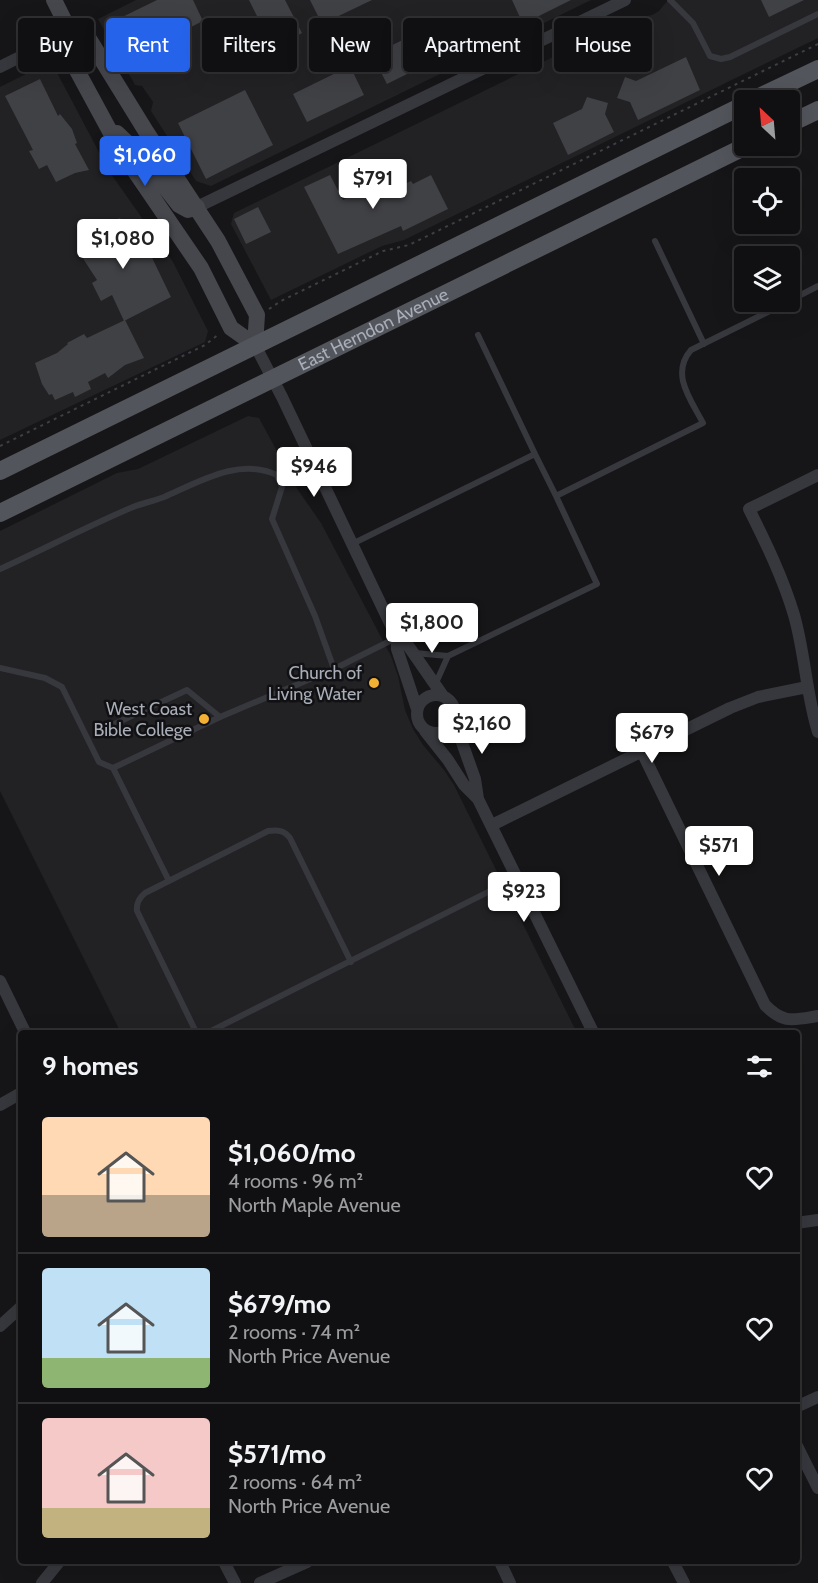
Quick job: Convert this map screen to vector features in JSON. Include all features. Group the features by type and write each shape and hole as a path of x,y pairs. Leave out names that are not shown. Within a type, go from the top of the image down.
{"main road":[{"path":"774,90 818,69"},
{"name":"East Herndon Avenue","path":"0,471 734,110"},
{"path":"800,119 818,110"},
{"name":"East Herndon Avenue","path":"0,513 272,377 734,152"}],"street":[{"path":"54,0 63,18"},
{"path":"104,120 140,155 179,205 188,210 625,0"},
{"path":"94,47 218,242 257,315 255,345"},
{"path":"0,67 18,58"},
{"path":"79,72 132,167 201,268 231,328 255,345 397,638 397,649 417,709 417,721 464,785 478,799 592,1030"},
{"path":"818,475 749,509 779,573 794,616 818,732"},
{"path":"397,638 407,644 443,696 452,704 455,715 451,726 442,732 425,731"},
{"path":"492,825 745,702 758,697 807,687"},
{"path":"417,709 425,699 437,695 443,696"},
{"path":"454,720 475,779 478,799"},
{"path":"642,752 765,1005 776,1017 796,1019 818,1017"},
{"path":"0,981 24,1030"},
{"path":"0,1106 18,1095"},
{"path":"800,1222 818,1220"},
{"path":"0,1326 18,1310"},
{"path":"800,1405 818,1396"},
{"path":"800,1452 818,1488"},
{"path":"42,1583 57,1564"},
{"path":"225,1564 235,1583"},
{"path":"260,1583 303,1564"},
{"path":"501,1564 510,1583"},
{"path":"674,1564 684,1583"}],"lane":[{"path":"670,0 693,23 710,56 721,59 730,57 818,14"},
{"path":"655,240 704,344"},
{"path":"800,295 818,286"},
{"path":"556,496 703,423 682,381 681,369 685,358 691,350 767,312"},
{"path":"412,653 448,656 597,584 478,334"},
{"path":"352,544 535,454"},
{"path":"277,475 312,459"},
{"path":"0,570 136,506 162,498 202,479 223,472 265,469 277,475 282,487 272,519 315,616 334,669"},
{"path":"113,768 220,717 334,669 397,638"},
{"path":"435,685 448,656"},
{"path":"0,668 45,678 62,687 99,762 113,768 169,881"},
{"path":"106,728 187,690 220,717"},
{"path":"195,1030 137,911 139,898 145,892 268,831 276,830 286,833 351,962"},
{"path":"213,1030 518,877"}],"path":[{"path":"272,308 281,301 383,251 409,245 818,44"},
{"path":"0,446 205,345 213,337"}],"shaded area":[{"path":"136,0 591,0 542,24 542,18 403,18 403,72 444,72 211,186 196,181 151,111 153,102 142,86 135,85 128,72 190,72 190,18 106,18 106,33 98,19"},
{"path":"668,0 818,0 818,38 404,240 382,246 271,300 231,224 234,213 523,72 542,72 542,63 554,57 554,72 652,72 652,18 638,18 659,11"},
{"path":"30,72 57,72 109,171 173,262 208,331 205,342 0,440 0,87"},
{"name":"West Coast Bible College","path":"248,416 259,418 298,490 321,523 391,656 405,710 413,729 454,785 576,1030 120,1030 0,791 0,531 117,473 138,469"}],"building":[{"path":"157,0 193,0 202,22 190,28 190,18 120,18"},
{"path":"249,0 285,0 294,18 258,18"},
{"path":"310,0 372,0 334,18 319,18"},
{"path":"512,0 571,0 535,18 520,18"},
{"path":"761,0 804,0 769,17"},
{"path":"297,23 302,33 297,36"},
{"path":"403,40 403,72 411,72 387,84 381,72 391,72 391,46"},
{"path":"686,57 700,90 638,120 630,102 617,98 625,77 636,81"},
{"path":"338,72 353,72 364,95 307,122 293,94"},
{"path":"40,79 58,116 60,114 72,129 77,143 75,144 89,170 75,173 56,182 47,165 39,169 29,151 33,150 5,96"},
{"path":"245,90 273,145 206,179 178,123"},
{"path":"587,97 608,103 605,114 614,132 568,155 553,123 582,109"},
{"path":"330,175 343,200 385,179 391,191 411,181 413,184 431,175 448,209 403,231 401,226 338,254 304,187"},
{"path":"258,207 271,232 246,244 234,219"},
{"path":"120,218 132,244 143,239 171,297 124,321 112,295 101,301 92,283 97,280 84,260 78,238"},
{"path":"125,320 144,358 125,365 108,378 105,373 88,382 91,389 75,397 73,392 55,400 52,394 49,395 42,384 35,363 57,353 67,343 84,334 87,338"}],"place":[{"name":"Church of Living Water","path":"374,683"},
{"name":"West Coast Bible College","path":"204,719"}]}
